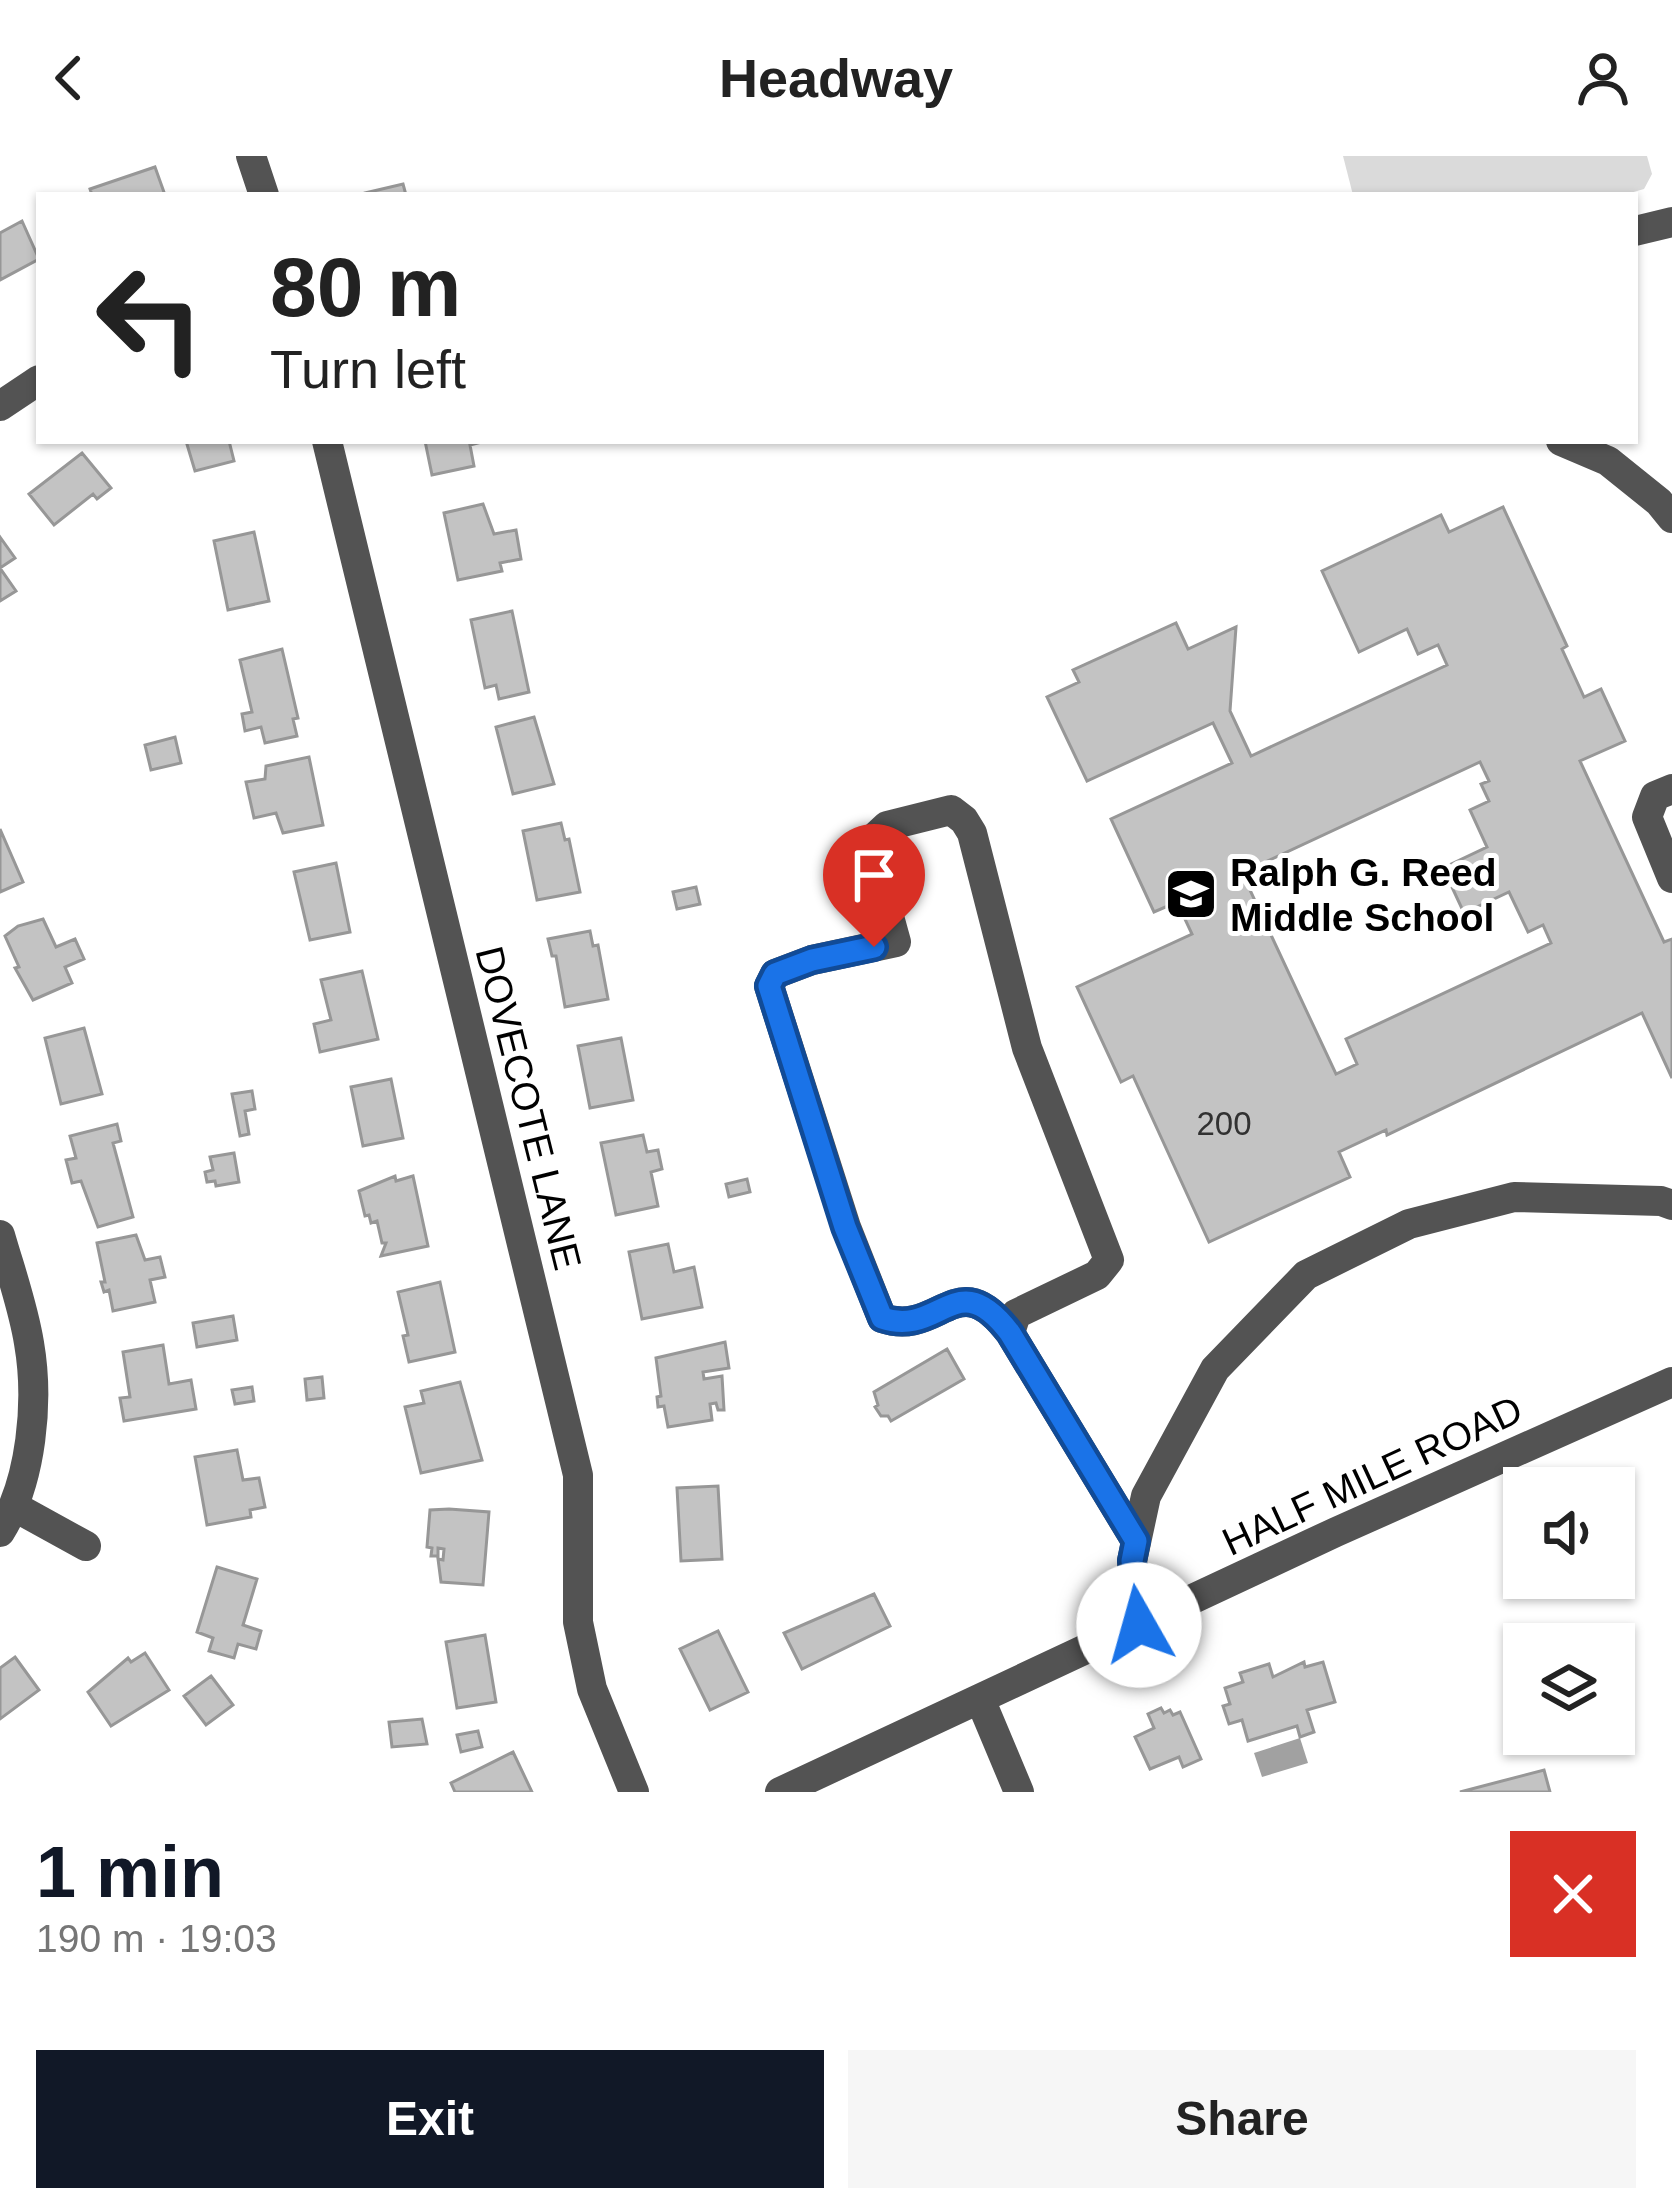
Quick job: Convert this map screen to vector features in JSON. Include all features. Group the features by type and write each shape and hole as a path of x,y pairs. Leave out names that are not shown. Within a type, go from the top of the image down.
{"street":[{"path":"250,156 263,192"},
{"path":"1638,230 1672,222"},
{"path":"0,406 36,382"},
{"name":"DOVECOTE LANE","path":"328,444 578,1474 578,1622 592,1689 634,1792"},
{"path":"1568,444 1608,461 1672,518"},
{"path":"1672,789 1655,796 1647,817 1672,878"},
{"path":"1010,1333 1016,1314 1097,1275 1109,1260 1028,1048 972,833 951,810 887,826 873,839 874,866 896,942 812,960 775,974 769,986 845,1227 882,1318 899,1324 971,1300 990,1307 1136,1541"},
{"path":"1139,1625 1132,1561 1146,1496 1215,1369 1306,1275 1408,1225 1514,1197 1672,1205"},
{"path":"0,1235 30,1344 32,1418 8,1519 86,1546"},
{"name":"HALF MILE ROAD","path":"780,1792 1672,1382"},
{"path":"980,1699 1019,1792"}],"shaded area":[{"path":"1343,156 1647,156 1652,174 1644,189 1634,192 1352,192"},
{"path":"1300,1738 1308,1763 1262,1777 1254,1753"}],"building":[{"path":"155,167 164,192 91,192"},
{"path":"403,184 405,192 369,192"},
{"path":"22,221 36,261 0,280 0,233"},
{"path":"187,444 230,444 234,461 195,471"},
{"path":"426,444 474,444 470,445 474,466 432,475"},
{"path":"82,453 111,488 97,499 93,494 54,525 29,494"},
{"path":"483,504 494,534 516,530 521,559 500,563 502,571 458,580 444,513"},
{"path":"1503,507 1567,646 1562,649 1584,697 1601,689 1625,741 1580,761 1664,942 1672,939 1672,1078 1642,1013 1387,1135 1386,1130 1339,1152 1350,1177 1209,1242 1133,1076 1121,1082 1077,987 1192,934 1177,902 1154,912 1111,819 1232,763 1213,723 1087,781 1047,697 1079,682 1073,670 1176,623 1188,649 1236,627 1230,711 1251,756 1447,665 1438,645 1418,654 1407,629 1359,652 1322,571 1441,515 1449,532","holes":["1480,762 1489,781 1481,784 1489,801 1470,810 1487,847 1443,868 1464,913 1509,892 1528,932 1543,925 1551,943 1346,1039 1357,1064 1336,1074 1242,873"]},
{"path":"254,532 269,601 228,610 214,541"},
{"path":"0,537 15,558 0,568"},
{"path":"0,568 16,591 0,601"},
{"path":"512,611 529,692 499,699 496,685 485,688 471,620"},
{"path":"282,649 298,718 293,719 297,736 265,743 261,727 245,731 242,714 252,712 240,660"},
{"path":"534,717 554,784 513,794 496,727"},
{"path":"175,737 181,763 151,770 145,745"},
{"path":"309,757 323,825 283,833 276,813 254,818 246,782 265,779 266,766"},
{"path":"561,823 580,892 537,900 523,831"},
{"path":"0,829 23,882 0,892"},
{"path":"336,863 350,932 310,940 294,872"},
{"path":"696,887 700,904 677,909 673,892"},
{"path":"43,919 56,947 75,939 84,959 65,967 72,983 33,1000 15,968 19,967 5,936 18,926"},
{"path":"590,931 593,946 598,945 608,999 565,1007 556,956 552,956 548,939"},
{"path":"362,971 378,1039 320,1052 314,1024 331,1020 321,980"},
{"path":"84,1028 102,1094 61,1104 45,1038"},
{"path":"621,1038 633,1100 590,1108 578,1046"},
{"path":"391,1079 403,1138 363,1146 351,1087"},
{"path":"252,1091 255,1109 245,1111 249,1134 240,1136 232,1094"},
{"path":"117,1124 121,1141 113,1143 133,1217 98,1227 81,1181 72,1183 66,1160 76,1158 70,1136"},
{"path":"643,1135 647,1152 658,1150 662,1169 651,1172 658,1206 616,1215 601,1143"},
{"path":"234,1153 239,1182 216,1186 215,1181 207,1182 205,1172 213,1170 210,1157"},
{"path":"395,1176 396,1181 413,1176 428,1246 381,1256 386,1243 382,1243 377,1221 371,1223 369,1215 365,1216 359,1191"},
{"path":"747,1179 750,1192 729,1197 726,1184"},
{"path":"136,1235 145,1260 160,1257 165,1277 150,1280 155,1302 113,1311 109,1290 104,1292 101,1282 105,1282 97,1243"},
{"path":"668,1244 674,1272 694,1267 702,1307 642,1319 629,1252"},
{"path":"440,1282 455,1352 409,1362 398,1292"},
{"path":"233,1316 237,1340 197,1347 193,1323"},
{"path":"725,1342 729,1368 703,1372 704,1379 722,1376 724,1410 710,1404 712,1420 668,1427 664,1406 658,1407 656,1358"},
{"path":"163,1345 169,1384 191,1380 196,1409 124,1421 120,1398 130,1397 123,1352"},
{"path":"947,1349 964,1379 891,1421 881,1416 874,1392"},
{"path":"322,1377 324,1398 307,1400 305,1379"},
{"path":"460,1382 482,1460 421,1473 405,1407 424,1403 421,1391"},
{"path":"252,1387 254,1401 235,1404 232,1390"},
{"path":"237,1450 243,1480 259,1478 265,1507 250,1510 251,1517 207,1525 195,1457"},
{"path":"718,1486 722,1559 681,1561 677,1488"},
{"path":"430,1510 489,1512 483,1585 441,1582 438,1559 443,1560 444,1549 438,1548 438,1556 431,1556 432,1548 427,1547"},
{"path":"217,1567 257,1579 243,1625 261,1631 256,1649 238,1644 234,1658 209,1651 213,1638 197,1632"},
{"path":"874,1594 890,1626 802,1669 784,1633"},
{"path":"718,1631 748,1692 710,1710 680,1649"},
{"path":"485,1635 496,1702 457,1708 446,1642"},
{"path":"145,1653 169,1690 111,1726 88,1692 128,1658 131,1662"},
{"path":"15,1657 39,1690 0,1719 0,1668"},
{"path":"1304,1662 1305,1667 1323,1662 1335,1702 1307,1710 1314,1732 1300,1737 1297,1726 1248,1741 1242,1720 1229,1724 1223,1706 1230,1704 1225,1688 1243,1682 1240,1673 1269,1664 1273,1677"},
{"path":"211,1676 233,1705 206,1725 184,1696"},
{"path":"1161,1708 1173,1715 1180,1712 1201,1759 1183,1767 1179,1757 1150,1769 1135,1737 1154,1728 1148,1714"},
{"path":"422,1719 427,1744 392,1747 389,1722"},
{"path":"478,1731 482,1747 461,1752 457,1735"},
{"path":"513,1752 532,1792 455,1792 451,1783"},
{"path":"1544,1770 1550,1792 1460,1792"}],"place":[{"name":"Ralph G. Reed Middle School","path":"1191,894"}],"route":[{"path":"874,947 812,960 775,974 769,986 845,1227 882,1318 899,1324 971,1300 990,1307 1010,1333 1136,1541 1132,1561 1139,1625"}]}
